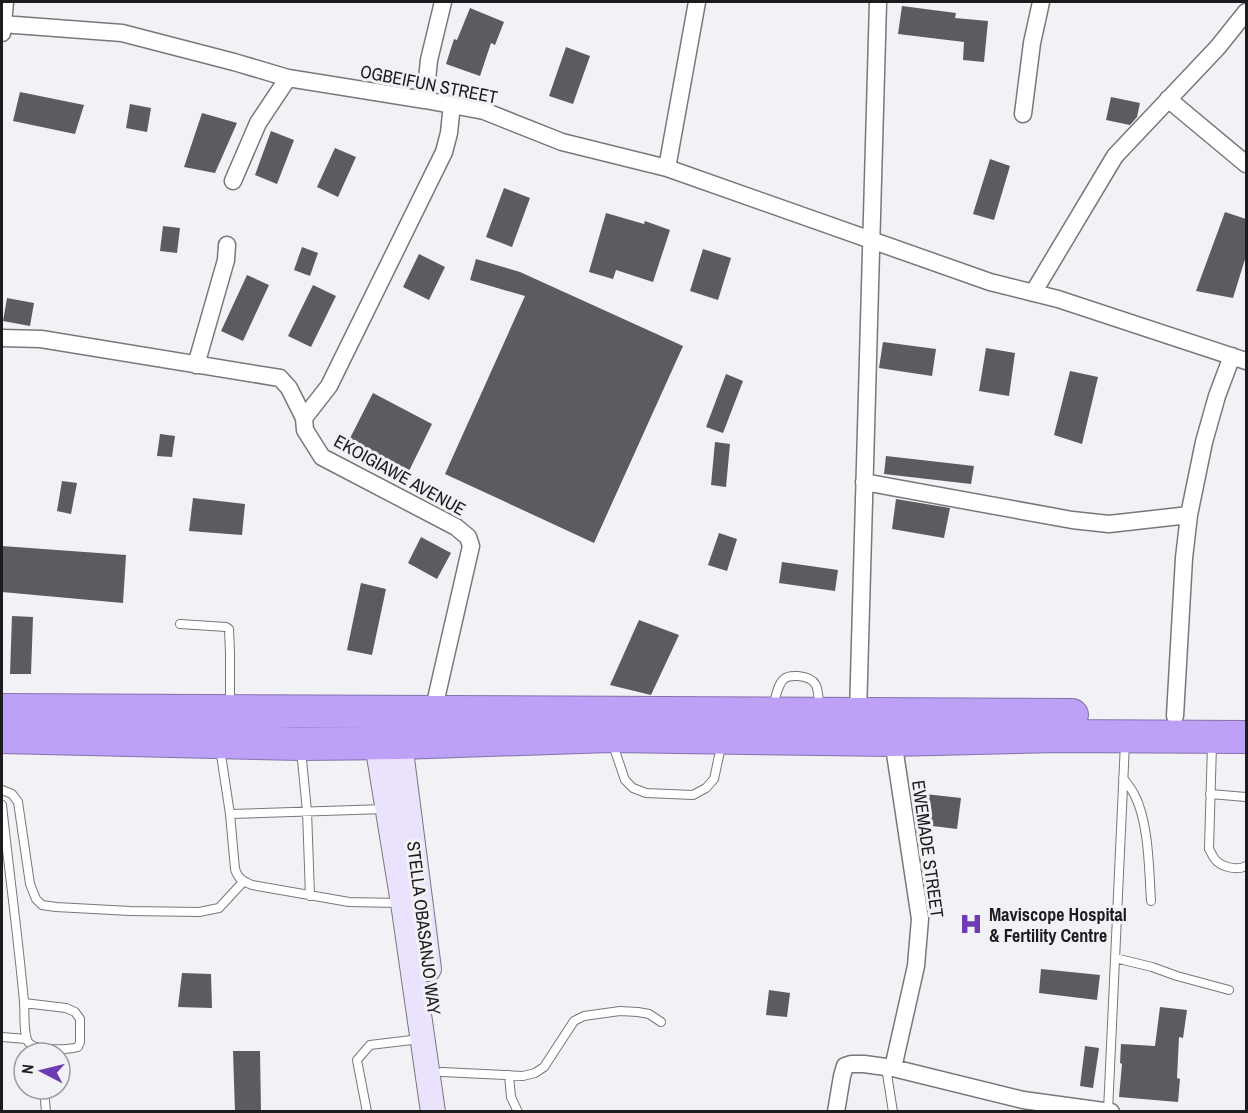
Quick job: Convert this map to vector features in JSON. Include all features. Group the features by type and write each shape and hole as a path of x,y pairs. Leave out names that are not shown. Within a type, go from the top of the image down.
{"highway":[{"path":"2,710 1246,718"},
{"path":"2,737 219,743 388,744 610,736 893,740 1057,736 1246,737"}],"street":[{"path":"2,27 5,2"},
{"path":"426,100 429,60 443,2"},
{"path":"667,168 697,2"},
{"path":"858,714 879,2"},
{"path":"1023,114 1032,43 1041,2"},
{"path":"1033,293 1115,156 1218,48 1246,12"},
{"name":"OGBEIFUN STREET","path":"2,27 122,33 288,78 484,111 562,142 667,168 990,282 1058,299 1239,359"},
{"path":"233,181 258,123 288,78"},
{"path":"1168,99 1246,164"},
{"path":"304,418 329,386 444,152 452,105"},
{"path":"196,365 225,260 227,245"},
{"name":"EKOIGIAWE AVENUE","path":"2,338 41,339 280,378 289,388 304,418 304,430 322,457 456,527 468,537 471,546 433,712"},
{"path":"1175,716 1184,558 1189,515 1216,396 1239,359"},
{"path":"864,482 1072,520 1109,524 1189,515"},
{"name":"EWEMADE STREET","path":"889,1067 916,966 920,919 893,740"},
{"path":"388,744 387,809 433,1112"},
{"name":"STELLA OBASANJO WAY","path":"388,744 448,1112"},
{"path":"836,1112 845,1066 851,1064 889,1067 1023,1100 1109,1111"}],"lane":[{"path":"180,624 229,629 230,711"},
{"path":"610,736 626,780 633,788 646,793 693,795 706,788 714,778 723,738"},
{"path":"1109,1111 1125,737"},
{"path":"1212,737 1209,849 1215,859 1225,866 1242,868 1246,866"},
{"path":"219,743 238,878 252,885 349,902 403,903"},
{"path":"300,744 307,811 310,896"},
{"path":"1123,778 1134,793 1140,808 1147,843 1151,901"},
{"path":"2,789 12,794 18,802 30,884 36,899 42,905 130,911 199,912 219,908 243,882"},
{"path":"1210,794 1246,797"},
{"path":"2,805 26,1039 2,1037"},
{"path":"230,814 387,809"},
{"path":"1115,958 1229,990"},
{"path":"24,1003 66,1008 75,1012 80,1018 80,1042 78,1047 72,1048"},
{"path":"442,1072 523,1076 536,1073 544,1067 574,1021 584,1016 620,1011 638,1012 650,1014 661,1022"},
{"path":"367,1112 357,1060 370,1045 423,1038"},
{"path":"889,1067 893,1112"},
{"path":"509,1075 511,1097 518,1112"}],"building":[{"path":"902,6 956,13 955,18 988,21 984,62 963,60 964,42 898,34"},
{"path":"470,8 504,22 495,45 491,43 480,76 446,64 454,39 457,40"},
{"path":"566,47 590,56 573,104 549,96"},
{"path":"20,92 84,105 75,134 13,121"},
{"path":"1111,97 1140,103 1137,117 1130,125 1106,120"},
{"path":"130,104 151,108 147,132 126,128"},
{"path":"202,113 237,123 215,173 184,167"},
{"path":"271,131 294,140 277,184 255,175"},
{"path":"335,148 356,157 338,197 317,187"},
{"path":"990,159 1010,166 994,220 973,214"},
{"path":"504,188 530,198 512,247 486,237"},
{"path":"1225,212 1246,219 1246,256 1233,298 1196,291"},
{"path":"606,213 644,224 645,221 670,230 653,282 616,270 613,279 589,272"},
{"path":"163,226 180,228 177,253 160,251"},
{"path":"302,247 318,253 310,276 294,270"},
{"path":"703,249 731,258 718,300 690,291"},
{"path":"419,254 445,267 429,300 403,287"},
{"path":"476,259 520,272 683,346 594,543 445,474 525,296 470,280"},
{"path":"247,275 269,285 243,341 221,331"},
{"path":"313,285 336,296 311,347 288,336"},
{"path":"7,298 34,303 30,326 3,321"},
{"path":"883,342 936,349 932,376 879,368"},
{"path":"986,348 1015,353 1009,396 979,391"},
{"path":"1070,371 1098,377 1082,444 1054,435"},
{"path":"726,374 743,381 723,433 706,427"},
{"path":"373,393 432,424 408,473 348,442"},
{"path":"160,434 175,436 172,457 157,456"},
{"path":"715,442 730,444 726,487 711,485"},
{"path":"886,456 974,466 971,484 884,474"},
{"path":"62,481 77,483 71,514 57,511"},
{"path":"193,498 245,504 242,535 189,531"},
{"path":"896,499 950,508 944,538 892,529"},
{"path":"719,533 737,539 727,571 708,565"},
{"path":"421,537 451,553 437,579 408,563"},
{"path":"2,546 126,555 123,603 2,592"},
{"path":"782,562 838,570 835,591 779,583"},
{"path":"361,583 386,589 372,655 347,650"},
{"path":"12,616 33,617 31,674 10,674"},
{"path":"639,620 679,635 651,695 610,685"},
{"path":"916,793 961,798 957,829 916,824 914,811"},
{"path":"1041,969 1100,975 1097,1000 1039,993"},
{"path":"182,973 211,974 212,1008 178,1007"},
{"path":"769,990 790,993 787,1017 766,1015"},
{"path":"1160,1007 1187,1010 1183,1038 1179,1037 1178,1102 1119,1097 1121,1044 1155,1046"},
{"path":"1085,1046 1099,1048 1093,1088 1080,1086"},
{"path":"233,1051 260,1051 261,1112 235,1112"}],"place":[{"name":"Maviscope Hospital & Fertility Centre","path":"971,924"}]}
